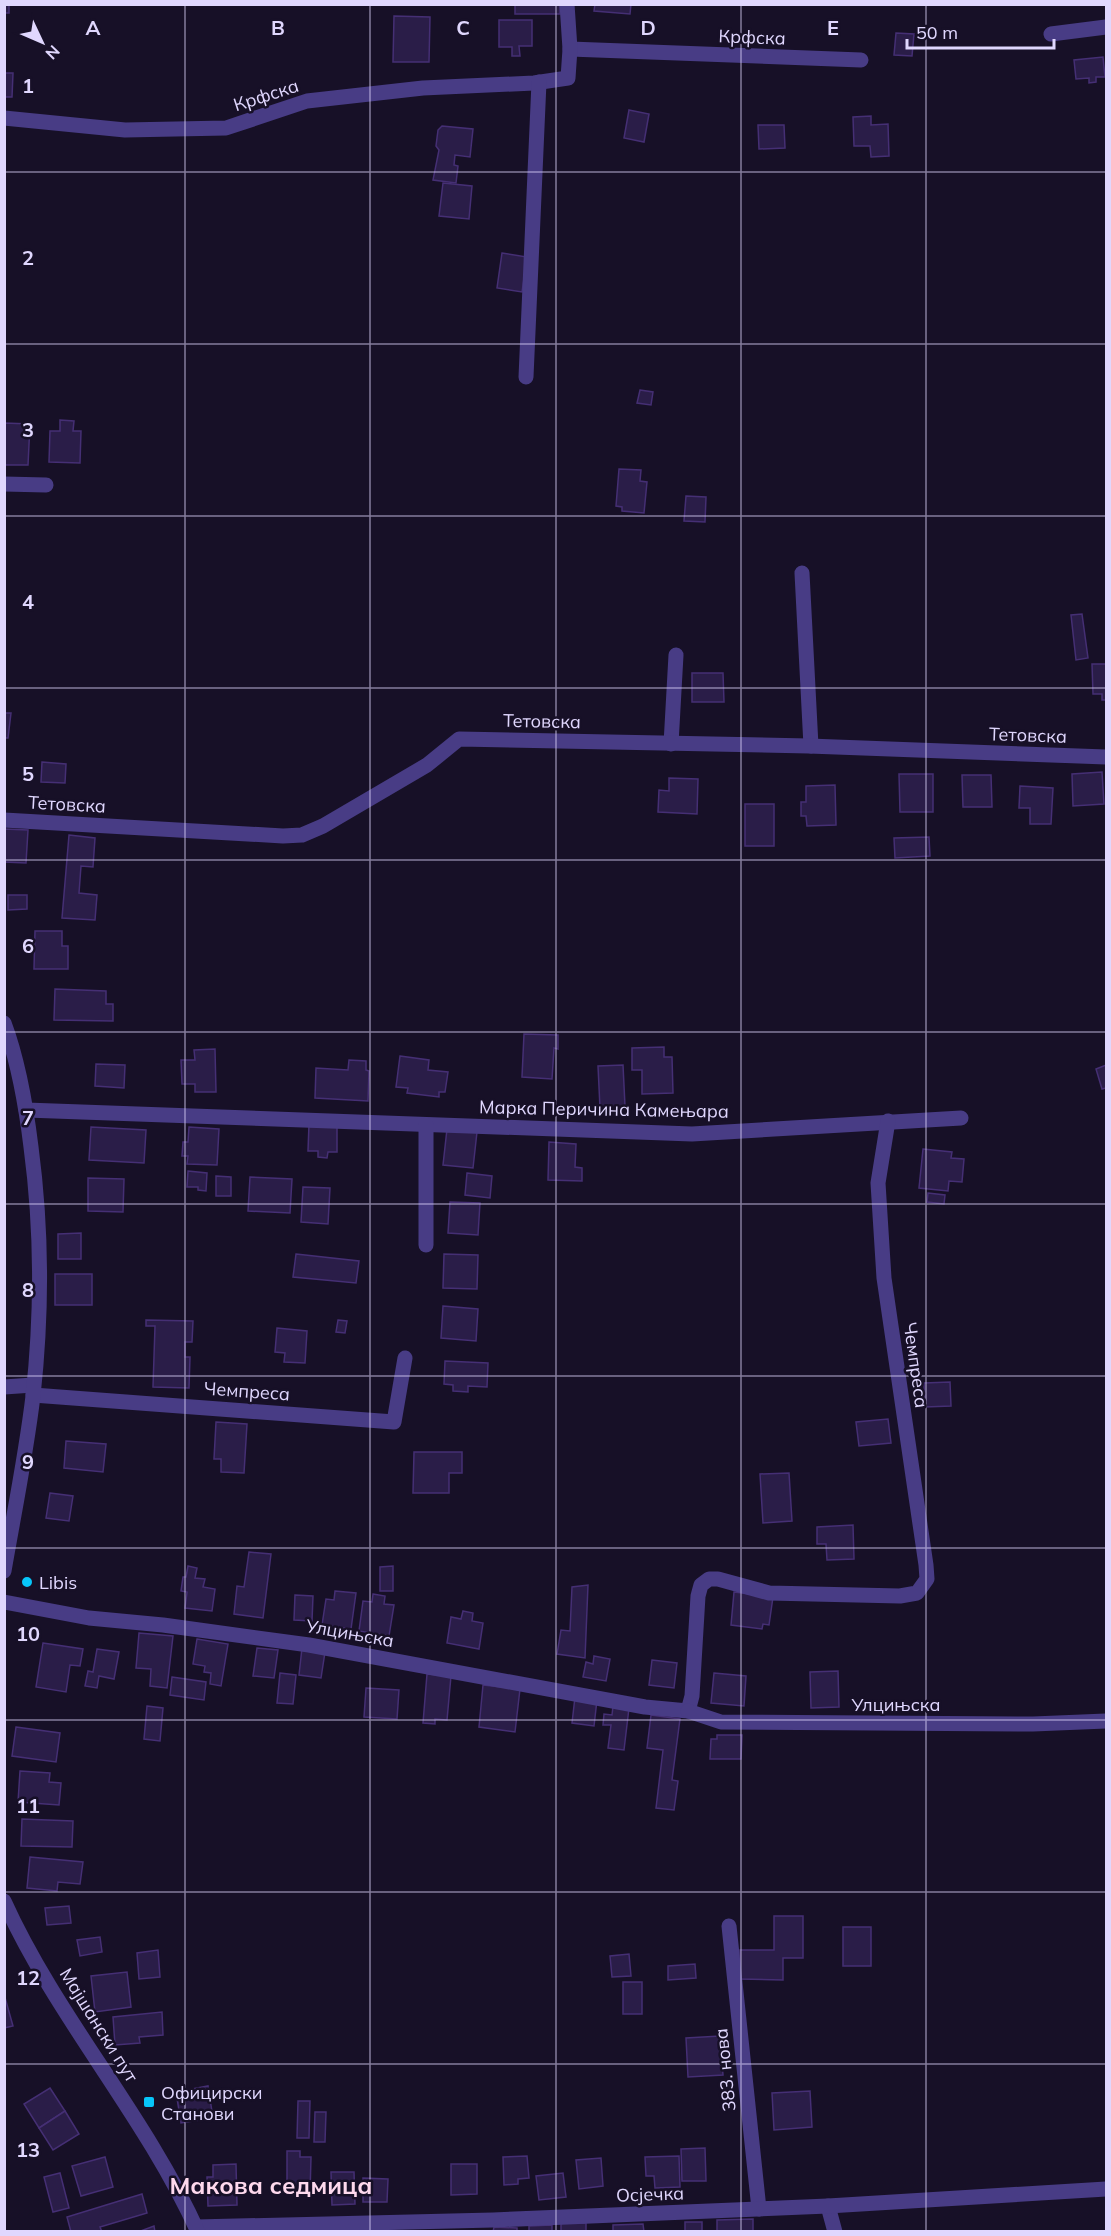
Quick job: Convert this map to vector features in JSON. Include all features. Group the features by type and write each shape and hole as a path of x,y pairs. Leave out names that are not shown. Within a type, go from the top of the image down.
{"street":[{"name":"Крфска","path":"4,118 125,130 226,128 307,101 423,88 539,82 568,78 570,49 567,4"},
{"path":"1051,33 1107,27"},
{"name":"Крфска","path":"570,49 861,60"},
{"path":"526,377 539,82"},
{"path":"4,484 46,485"},
{"path":"801,573 811,746"},
{"path":"671,744 676,655"},
{"name":"Тетовска","path":"4,820 283,836 302,835 323,826 427,765 459,739 811,746 1107,757"},
{"path":"4,1023 16,1062 26,1110 38,1197 40,1300 33,1390 4,1571"},
{"name":"Марка Перичина Камењара","path":"26,1110 692,1134 961,1118"},
{"name":"Чемпреса","path":"688,1711 692,1696 698,1596 701,1585 709,1579 718,1579 769,1593 900,1596 917,1593 927,1579 884,1278 878,1183 888,1122"},
{"path":"426,1125 426,1245"},
{"name":"Чемпреса","path":"33,1390 394,1422 405,1358"},
{"path":"4,1387 33,1390"},
{"name":"Улцињска","path":"4,1602 89,1618 163,1625 309,1645 645,1707 688,1711 721,1722 1033,1724 1107,1721"},
{"name":"Мајшански пут","path":"4,1901 32,1955 152,2147 197,2229"},
{"name":"383. нова","path":"729,1926 759,2209"},
{"name":"Осјечка","path":"197,2229 494,2220 828,2206 1107,2189"},
{"path":"828,2206 835,2232"}],"building":[{"path":"4,4 9,4 9,13 4,13"},
{"path":"515,4 560,4 560,14 515,14"},
{"path":"595,4 631,4 630,14 594,11"},
{"path":"394,16 430,17 429,62 393,62"},
{"path":"499,20 532,20 532,46 519,46 520,56 512,56 512,47 499,47"},
{"path":"896,33 914,34 912,56 894,55"},
{"path":"1103,57 1105,77 1096,77 1096,82 1089,83 1089,78 1076,79 1074,60"},
{"path":"4,73 13,73 12,97 4,97"},
{"path":"629,110 649,114 644,142 624,138"},
{"path":"871,116 871,125 888,124 889,156 871,157 870,146 854,146 853,117"},
{"path":"758,125 784,125 785,148 759,149"},
{"path":"442,126 473,129 470,157 455,155 454,165 458,166 456,183 433,180 439,150 436,146 438,130"},
{"path":"443,183 472,186 469,219 439,216"},
{"path":"502,253 527,257 522,292 497,288"},
{"path":"640,390 653,392 651,405 637,403"},
{"path":"60,420 74,421 73,431 81,431 80,463 49,462 50,431 60,431"},
{"path":"4,423 30,424 28,465 4,465"},
{"path":"619,469 641,470 640,481 647,482 644,513 622,511 622,507 616,506"},
{"path":"686,496 706,497 705,522 684,521"},
{"path":"1082,614 1088,658 1076,660 1071,615"},
{"path":"1092,664 1106,664 1106,700 1102,700 1102,694 1093,694"},
{"path":"692,673 723,673 724,702 692,702"},
{"path":"4,713 11,713 8,738 4,738"},
{"path":"42,762 66,764 65,783 41,782"},
{"path":"1102,772 1104,804 1073,806 1072,774"},
{"path":"899,774 933,774 933,812 900,812"},
{"path":"962,775 991,775 992,807 963,807"},
{"path":"669,778 698,779 697,814 658,812 659,790 669,791"},
{"path":"835,785 836,825 807,826 806,816 801,816 801,802 806,802 806,786"},
{"path":"1020,786 1053,788 1051,824 1030,824 1030,808 1019,808"},
{"path":"745,804 774,804 774,846 745,846"},
{"path":"4,829 28,830 26,863 4,862"},
{"path":"69,835 95,838 93,867 81,866 79,893 97,895 95,920 62,918"},
{"path":"929,837 930,856 895,858 894,838"},
{"path":"8,895 27,895 27,909 8,910"},
{"path":"35,931 62,931 62,946 68,946 68,969 34,969"},
{"path":"55,989 106,991 106,1004 113,1004 113,1021 54,1020"},
{"path":"524,1034 558,1035 558,1049 554,1048 552,1079 522,1077"},
{"path":"664,1047 664,1057 672,1057 673,1093 642,1094 642,1070 632,1070 632,1048"},
{"path":"215,1049 216,1092 195,1092 195,1084 182,1084 181,1060 195,1060 194,1050"},
{"path":"400,1056 429,1060 428,1070 448,1072 445,1092 439,1092 439,1097 407,1093 408,1088 396,1087"},
{"path":"349,1060 366,1061 366,1070 369,1071 368,1101 315,1098 316,1068 348,1070"},
{"path":"96,1064 125,1065 124,1088 95,1086"},
{"path":"623,1065 625,1106 600,1108 598,1066"},
{"path":"1106,1065 1106,1088 1102,1089 1096,1069"},
{"path":"309,1124 337,1124 337,1152 328,1152 327,1158 318,1157 318,1151 308,1151"},
{"path":"91,1127 146,1130 144,1163 89,1160"},
{"path":"189,1127 219,1129 217,1165 187,1164 188,1156 182,1156 183,1142 188,1142"},
{"path":"447,1129 477,1132 473,1168 443,1165"},
{"path":"549,1142 576,1144 575,1167 582,1168 582,1181 548,1180"},
{"path":"923,1149 952,1152 951,1158 964,1159 962,1182 949,1181 948,1191 919,1188"},
{"path":"188,1171 207,1173 206,1191 198,1190 198,1187 187,1187"},
{"path":"467,1173 492,1176 490,1198 465,1195"},
{"path":"216,1176 231,1177 231,1196 216,1196"},
{"path":"250,1177 292,1179 290,1213 248,1211"},
{"path":"88,1178 124,1179 123,1212 88,1211"},
{"path":"303,1187 330,1188 328,1224 301,1222"},
{"path":"928,1193 945,1195 944,1204 927,1202"},
{"path":"450,1202 480,1203 478,1235 448,1233"},
{"path":"81,1233 81,1259 58,1259 58,1234"},
{"path":"296,1254 359,1261 356,1283 293,1277"},
{"path":"444,1254 478,1255 477,1289 443,1288"},
{"path":"55,1274 92,1274 92,1305 55,1305"},
{"path":"443,1306 478,1309 476,1341 441,1338"},
{"path":"146,1320 193,1321 192,1342 185,1342 185,1357 190,1357 189,1388 153,1387 155,1326 146,1326"},
{"path":"338,1320 347,1321 345,1333 336,1332"},
{"path":"277,1328 307,1331 305,1363 284,1362 285,1353 275,1352"},
{"path":"445,1361 488,1363 487,1387 468,1386 468,1392 453,1391 453,1385 444,1384"},
{"path":"950,1382 951,1406 925,1407 924,1383"},
{"path":"888,1419 891,1443 859,1446 856,1422"},
{"path":"216,1422 247,1424 244,1473 221,1472 221,1459 214,1459"},
{"path":"66,1441 106,1444 103,1472 64,1468"},
{"path":"414,1452 462,1452 462,1473 449,1473 449,1493 413,1493"},
{"path":"789,1473 792,1521 763,1523 760,1474"},
{"path":"50,1493 73,1496 69,1521 46,1518"},
{"path":"853,1525 854,1559 827,1560 826,1544 817,1544 817,1527"},
{"path":"249,1552 271,1554 263,1618 234,1614 237,1586 244,1587"},
{"path":"188,1566 197,1568 195,1578 205,1579 203,1587 215,1589 212,1611 185,1608 187,1592 181,1591 183,1577 186,1577"},
{"path":"393,1566 393,1591 380,1591 380,1567"},
{"path":"588,1585 585,1658 557,1654 561,1630 570,1631 572,1587"},
{"path":"335,1591 356,1593 351,1629 322,1625 326,1599 334,1600"},
{"path":"734,1592 773,1597 769,1625 763,1624 762,1629 731,1625"},
{"path":"373,1594 385,1596 384,1604 394,1605 389,1636 359,1631 363,1601 372,1602"},
{"path":"295,1595 313,1596 312,1621 294,1620"},
{"path":"463,1611 473,1613 472,1621 483,1623 479,1649 447,1643 451,1617 461,1619"},
{"path":"139,1633 173,1636 167,1688 150,1686 151,1669 136,1668"},
{"path":"197,1639 228,1644 221,1686 210,1684 211,1673 204,1672 205,1666 193,1664"},
{"path":"43,1643 83,1649 80,1666 70,1665 66,1692 36,1687"},
{"path":"257,1648 278,1650 274,1678 253,1676"},
{"path":"302,1648 325,1652 321,1678 299,1675"},
{"path":"97,1649 119,1652 114,1679 99,1676 97,1688 85,1686 88,1671 93,1672"},
{"path":"594,1656 610,1659 606,1681 583,1677 586,1662 593,1664"},
{"path":"652,1660 677,1663 674,1688 649,1685"},
{"path":"838,1671 839,1707 811,1708 810,1672"},
{"path":"280,1673 296,1675 293,1704 277,1703"},
{"path":"714,1673 746,1676 744,1706 711,1703"},
{"path":"427,1674 451,1676 447,1720 435,1719 435,1724 423,1723"},
{"path":"172,1677 206,1682 204,1700 170,1695"},
{"path":"483,1685 520,1689 515,1732 479,1727"},
{"path":"366,1688 399,1690 397,1719 364,1717"},
{"path":"575,1697 597,1700 594,1726 572,1723"},
{"path":"147,1706 163,1708 160,1741 144,1739"},
{"path":"613,1706 629,1708 624,1750 608,1748 611,1725 603,1725 604,1714 612,1715"},
{"path":"651,1715 680,1719 672,1780 678,1781 674,1810 656,1808 663,1750 647,1748"},
{"path":"16,1727 60,1733 56,1762 12,1756"},
{"path":"717,1735 742,1735 741,1759 710,1759 711,1739 717,1739"},
{"path":"20,1771 50,1773 49,1782 61,1783 59,1805 18,1802"},
{"path":"22,1819 73,1821 72,1847 21,1846"},
{"path":"30,1857 83,1862 80,1884 58,1882 57,1891 27,1888"},
{"path":"69,1906 71,1923 47,1925 45,1908"},
{"path":"774,1916 803,1916 803,1958 783,1958 783,1980 740,1979 740,1950 774,1950"},
{"path":"843,1927 871,1927 871,1966 843,1966"},
{"path":"100,1937 102,1952 80,1956 77,1940"},
{"path":"158,1950 160,1977 139,1979 137,1953"},
{"path":"629,1954 631,1976 612,1977 610,1956"},
{"path":"695,1964 696,1978 668,1980 668,1966"},
{"path":"127,1972 131,2007 95,2012 91,1976"},
{"path":"623,1982 642,1982 642,2014 623,2014"},
{"path":"4,1994 13,2026 4,2028"},
{"path":"162,2012 163,2035 139,2037 140,2043 115,2045 113,2017"},
{"path":"720,2036 723,2075 688,2077 686,2038"},
{"path":"208,2086 213,2118 181,2123 176,2092"},
{"path":"50,2088 65,2111 39,2128 24,2104"},
{"path":"810,2091 812,2127 774,2130 772,2093"},
{"path":"298,2101 310,2101 309,2138 297,2138"},
{"path":"65,2111 79,2134 53,2150 39,2128"},
{"path":"315,2112 326,2112 325,2142 314,2142"},
{"path":"705,2148 706,2181 682,2181 681,2149"},
{"path":"287,2151 300,2151 300,2157 311,2157 310,2194 287,2194"},
{"path":"527,2156 529,2178 518,2179 518,2184 504,2185 503,2157"},
{"path":"679,2156 680,2187 655,2188 654,2176 646,2176 645,2157"},
{"path":"105,2157 113,2187 81,2196 72,2166"},
{"path":"601,2158 603,2186 579,2189 576,2160"},
{"path":"236,2164 237,2205 208,2206 207,2177 213,2177 213,2165"},
{"path":"451,2164 477,2164 477,2194 451,2195"},
{"path":"331,2172 354,2172 355,2204 332,2205"},
{"path":"60,2173 69,2208 53,2212 44,2177"},
{"path":"563,2173 566,2197 539,2200 536,2176"},
{"path":"363,2178 388,2179 387,2202 363,2202"},
{"path":"142,2194 147,2213 100,2227 102,2232 71,2232 67,2217"},
{"path":"753,2219 753,2232 717,2232 717,2220"},
{"path":"685,2222 702,2222 702,2232 685,2232"},
{"path":"561,2223 586,2223 586,2232 561,2232"},
{"path":"643,2224 644,2232 613,2232 613,2225"},
{"path":"552,2225 552,2232 529,2232 529,2226"},
{"path":"154,2226 155,2232 138,2232"},
{"path":"494,2227 517,2228 517,2232 493,2232"}],"place":[{"name":"Libis","path":"27,1582"},
{"name":"Официрски Станови","path":"149,2102"}],"district":[{"name":"Макова седмица","path":"271,2185"}]}
